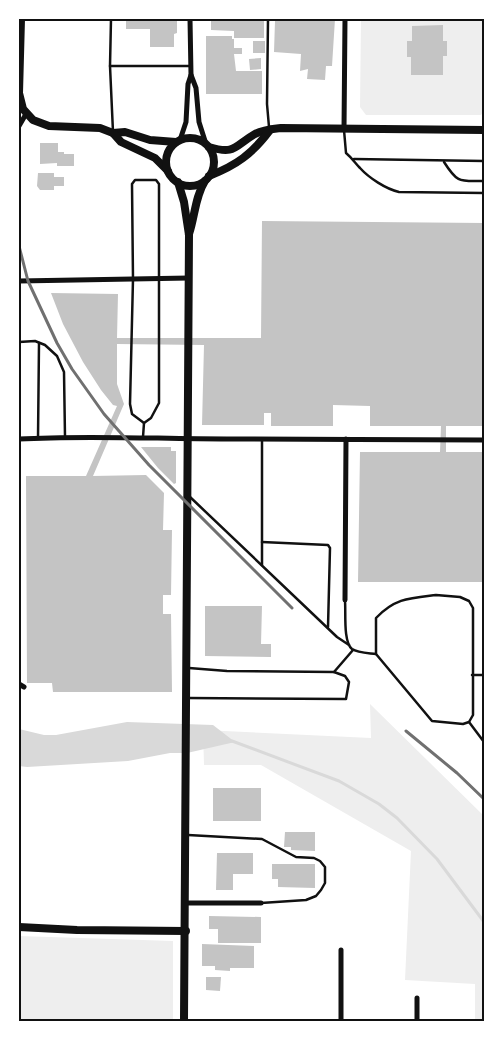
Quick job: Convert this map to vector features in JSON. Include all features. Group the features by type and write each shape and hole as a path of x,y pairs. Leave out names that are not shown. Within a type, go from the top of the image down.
{"main road":[{"path":"21,19 19,93 21,103 26,114 39,123 49,126 100,128 113,133 125,132 150,140 178,141 193,138 207,145 228,151 236,148 256,133 282,128 484,130"},
{"path":"178,182 192,186 236,164 270,130"},
{"path":"113,133 121,142 155,158 178,182 184,202 189,235 184,1021"},
{"path":"168,171 167,157 169,150 178,141"},
{"path":"189,235 194,221 197,198 214,165 214,158 207,145"},
{"path":"19,927 186,931"}],"street":[{"path":"178,141 186,122 188,84 191,74 190,19"},
{"path":"344,129 345,19"},
{"path":"191,74 196,88 198,122 207,145"},
{"path":"19,126 26,114"},
{"path":"19,281 189,278"},
{"path":"19,438 484,440"},
{"path":"345,600 346,439"},
{"path":"186,902 261,903"},
{"path":"341,950 341,1021"},
{"path":"417,998 417,1021"}],"lane":[{"path":"111,19 110,66 113,133"},
{"path":"268,19 267,104 270,130"},
{"path":"110,66 191,66"},
{"path":"344,129 346,153 354,159 360,168 391,190 399,192 484,193"},
{"path":"354,159 444,162 484,161"},
{"path":"444,162 454,178 461,181 484,182"},
{"path":"142,438 144,423 151,418 159,403 159,184 156,180 135,180 132,184 133,279 130,404 132,414 144,423"},
{"path":"19,342 39,342 50,349 64,372 65,437"},
{"path":"38,438 39,342"},
{"path":"262,439 262,565"},
{"path":"188,495 337,637 353,650 376,654"},
{"path":"262,542 328,545 330,548 328,628"},
{"path":"436,595 460,597 469,601 473,608 473,715 469,722 463,724 432,721 376,654 376,618 387,607 405,599 436,595"},
{"path":"345,600 346,633 349,645"},
{"path":"334,672 353,650"},
{"path":"187,668 227,672 334,672 345,676 348,680 346,699 187,698"},
{"path":"472,675 484,675"},
{"path":"469,722 484,742"},
{"path":"186,834 262,839 296,857 314,858 325,867 325,883 316,896 306,900 261,903"}],"shaded area":[{"path":"361,19 484,19 484,110 481,115 366,115 360,107"},
{"path":"370,704 484,816 484,1021 475,1021 475,984 405,980 411,851 261,765 204,765 203,730 371,738"},
{"path":"127,722 213,725 235,742 187,753 170,753 128,761 19,766 19,729 44,735 56,735"},
{"path":"19,936 173,941 173,1021 19,1021"}],"building":[{"path":"126,19 177,19 174,47 150,47 150,29 126,29"},
{"path":"211,19 264,19 264,38 234,38 234,31 211,30"},
{"path":"290,19 335,19 332,66 326,66 325,80 307,79 308,69 300,71 301,54 274,52 275,21 290,21"},
{"path":"443,25 443,41 447,41 447,56 443,56 443,75 411,75 411,57 407,57 407,41 412,41 412,26"},
{"path":"206,36 232,36 234,48 242,48 242,54 234,54 236,71 262,71 262,94 206,94"},
{"path":"253,41 265,41 265,53 253,53"},
{"path":"261,58 261,69 250,70 249,59"},
{"path":"40,143 58,143 58,152 74,154 74,166 57,166 57,163 40,164"},
{"path":"38,173 54,173 54,177 64,177 64,186 54,186 54,190 40,190 37,186"},
{"path":"262,221 484,223 484,426 446,426 446,452 484,452 484,582 358,582 360,452 440,452 441,426 370,426 370,406 333,405 333,426 271,426 271,413 264,413 264,425 202,425 204,345 117,344 117,384 124,404 93,476 146,475 164,493 163,530 172,530 171,595 163,595 163,614 171,614 172,692 53,692 52,683 27,683 26,476 86,476 117,406 113,405 101,390 83,362 63,324 51,293 118,294 117,338 261,338"},
{"path":"141,447 171,447 171,451 176,451 176,483 174,484 158,468"},
{"path":"205,606 262,606 261,644 271,644 271,657 205,656"},
{"path":"213,788 261,788 261,821 213,821"},
{"path":"285,832 315,832 315,851 291,850 291,847 284,847"},
{"path":"217,853 253,853 253,874 233,874 233,890 216,890"},
{"path":"272,864 315,864 315,888 278,887 278,879 272,879"},
{"path":"209,916 261,917 261,943 218,943 218,929 209,929"},
{"path":"202,944 254,946 254,968 230,968 230,971 215,970 215,966 202,966"},
{"path":"206,977 221,977 220,991 206,990"}],"waterway":[{"path":"232,741 339,781 379,804 397,818 437,859 484,922"}],"railway":[{"path":"19,246 28,281 57,343 72,369 104,414 149,465 292,608"},
{"path":"406,731 457,773 484,799"}]}
